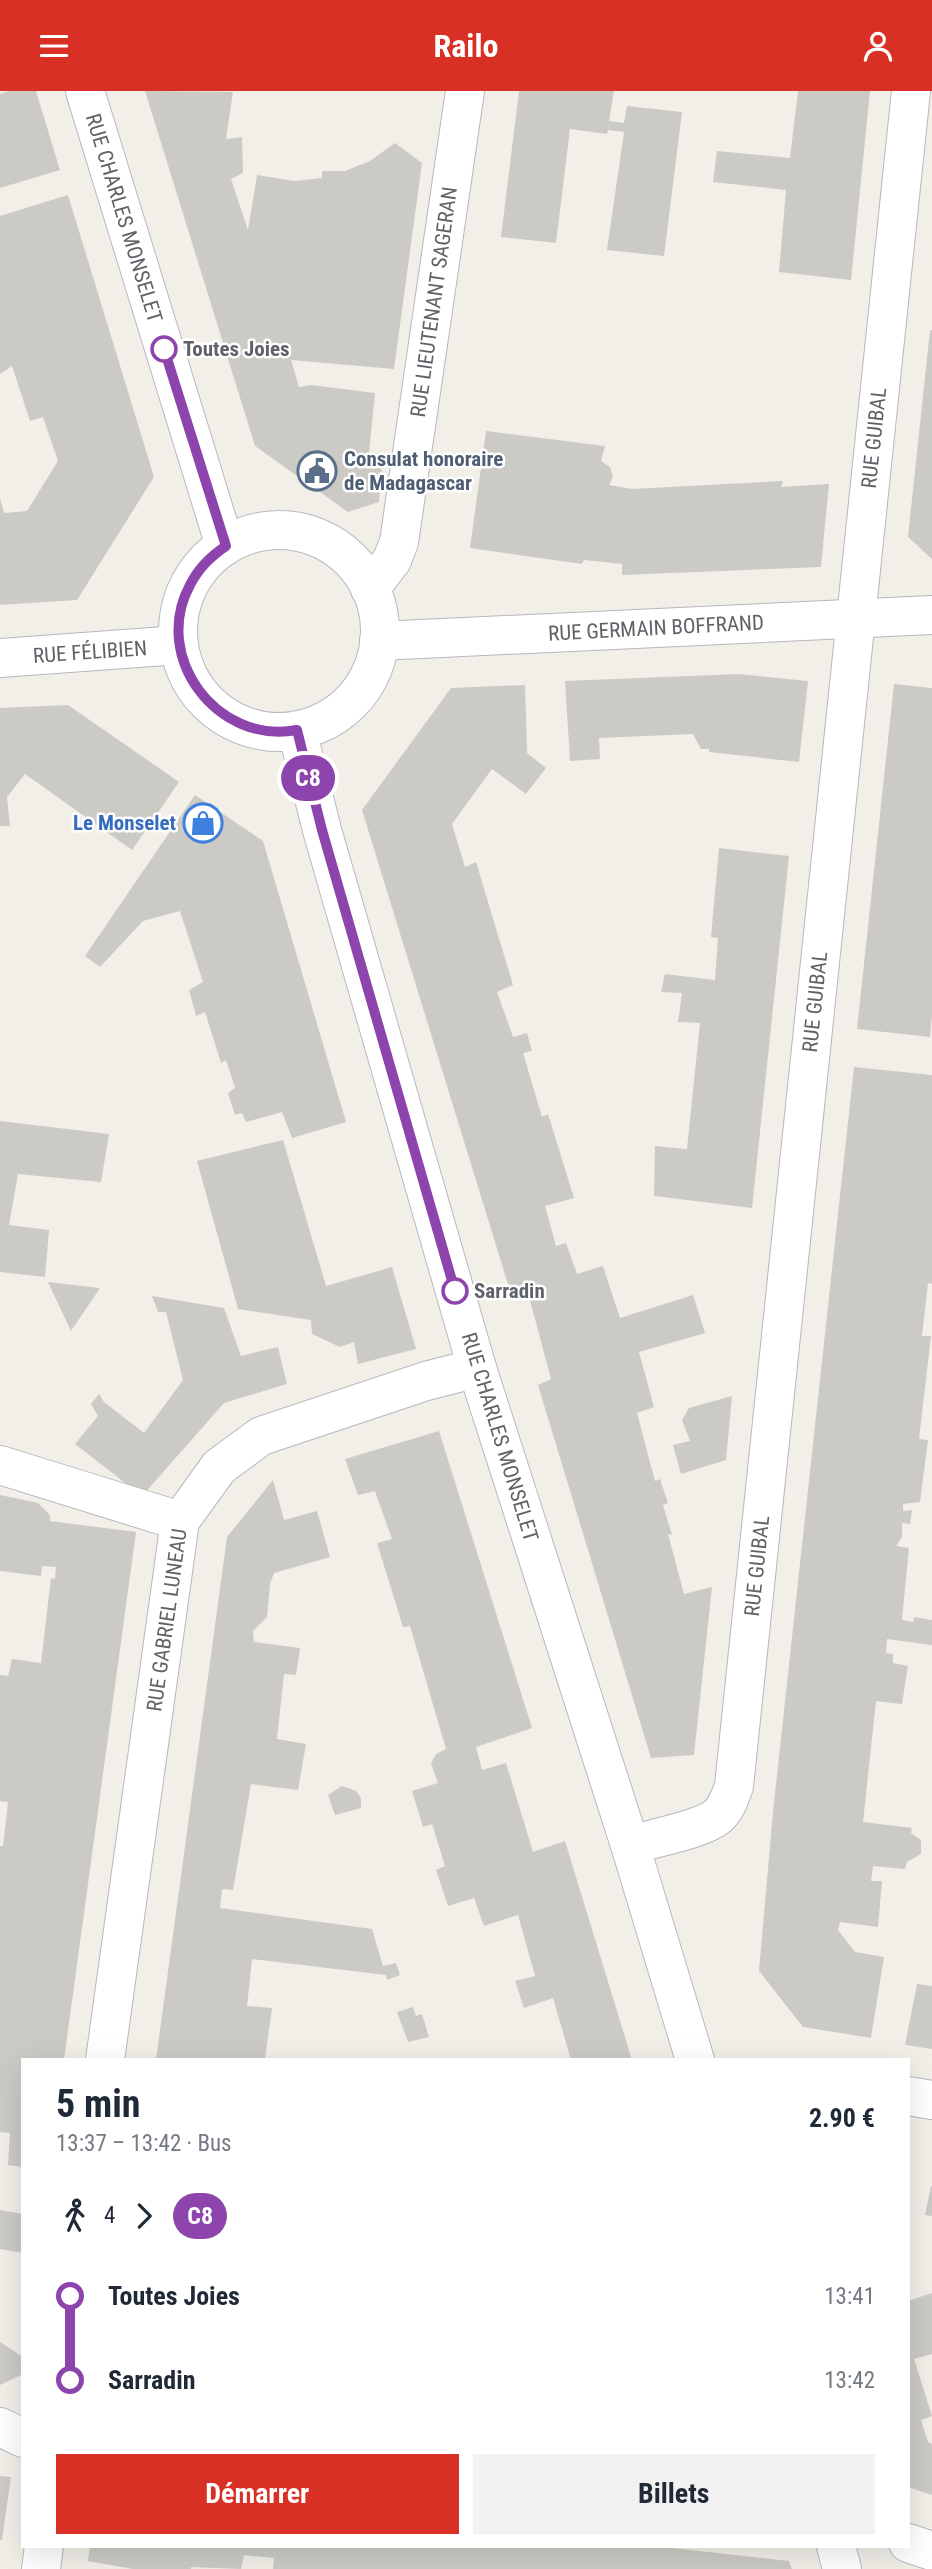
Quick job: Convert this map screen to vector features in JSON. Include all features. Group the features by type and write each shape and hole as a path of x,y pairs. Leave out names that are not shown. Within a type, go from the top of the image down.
{"street":[{"name":"RUE CHARLES MONSELET","path":"85,91 226,546"},
{"name":"RUE LIEUTENANT SAGERAN","path":"370,589 392,561 400,542 465,91"},
{"name":"RUE GUIBAL","path":"630,1845 698,1826 717,1817 728,1803 734,1786 911,91"},
{"path":"279,530 307,535 325,542 348,558 361,572 370,589 377,609 380,641 371,673 353,700 328,719 297,730 269,731 234,722 218,711 193,684 184,667 179,646 180,613 190,583 202,566 226,546 260,532 279,530"},
{"name":"RUE GERMAIN BOFFRAND","path":"380,641 932,615"},
{"name":"RUE FÉLIBIEN","path":"0,657 179,646"},
{"name":"RUE CHARLES MONSELET","path":"297,730 322,830 477,1368 630,1845 694,2058"},
{"name":"RUE GABRIEL LUNEAU","path":"105,2058 180,1521 219,1467 261,1436 426,1381 477,1368"},
{"path":"0,1465 180,1521"},
{"path":"910,2096 932,2100"},
{"path":"0,2427 21,2437"},
{"path":"910,2544 932,2551"},
{"path":"41,2569 44,2548"},
{"path":"837,2548 842,2569"}],"building":[{"path":"9,91 36,91 60,170 0,188 0,94"},
{"path":"145,91 233,92 226,139 242,137 243,173 231,179 248,230 257,175 295,181 322,178 322,171 345,171 370,161 395,143 422,163 394,369 291,360 299,387 311,385 375,393 369,453 383,454 379,502 348,512 255,446"},
{"path":"519,91 614,91 609,121 624,123 627,106 682,112 664,256 607,250 624,132 608,130 607,134 570,129 556,243 501,237"},
{"path":"798,91 870,91 851,280 779,272 786,190 713,182 717,151 790,158"},
{"path":"68,195 154,477 77,600 0,605 0,498 4,513 27,511 58,461 43,417 30,421 12,366 0,374 0,216"},
{"path":"932,330 932,559 908,537"},
{"path":"486,431 605,446 601,461 610,467 613,477 609,485 632,489 783,481 781,487 829,484 821,567 622,575 622,564 584,560 582,564 470,548"},
{"path":"738,674 808,681 799,762 709,752 709,749 701,749 693,734 599,738 600,759 570,761 565,681"},
{"path":"894,684 932,688 930,1037 857,1029"},
{"path":"525,685 527,753 546,768 526,794 492,769 452,824 465,867 476,862 513,985 497,992 513,1037 527,1033 532,1051 523,1053 542,1117 548,1114 574,1198 545,1206 556,1246 566,1243 577,1274 603,1266 620,1318 693,1295 705,1333 639,1352 654,1407 637,1413 655,1481 660,1479 668,1503 663,1505 672,1535 668,1534 684,1594 712,1587 694,1755 651,1758 538,1385 551,1379 527,1289 511,1294 362,810 451,688"},
{"path":"68,705 179,782 132,850 25,774 7,797 10,826 0,826 0,708"},
{"path":"195,795 263,841 346,1122 292,1138 282,1112 246,1122 242,1113 235,1115 228,1093 235,1088 226,1060 221,1063 205,1012 196,1016 189,990 203,982 180,911 143,921 100,967 85,956"},
{"path":"719,848 789,856 752,1208 654,1196 655,1146 687,1149 700,1023 678,1022 682,993 661,992 665,974 715,980 718,938 711,937"},
{"path":"854,1067 932,1075 932,1284 928,1283 922,1336 931,1336 919,1439 928,1440 920,1502 903,1504 903,1511 912,1510 910,1524 902,1523 902,1537 896,1546 909,1548 902,1620 913,1622 914,1617 932,1620 932,1645 887,1639 886,1653 893,1654 893,1663 908,1666 902,1704 876,1701 863,1822 912,1828 911,1833 921,1840 921,1854 907,1862 905,1869 873,1866 871,1881 882,1881 878,1927 840,1922 838,1930 855,1952 884,1957 871,2038 803,2027 759,1971 773,1812"},
{"path":"0,1121 109,1134 101,1182 18,1174 9,1225 49,1230 45,1277 0,1272"},
{"path":"283,1140 326,1286 392,1267 416,1349 358,1364 354,1342 340,1347 312,1334 311,1320 238,1309 197,1161"},
{"path":"48,1282 100,1288 71,1331"},
{"path":"152,1296 224,1308 241,1356 278,1347 287,1384 224,1403 142,1496 75,1444 98,1416 91,1404 99,1394 104,1402 144,1433 183,1380 166,1312 158,1312"},
{"path":"732,1396 726,1460 681,1474 673,1445 690,1441 682,1420 689,1408"},
{"path":"439,1431 532,1728 476,1747 482,1770 506,1763 533,1852 565,1841 631,2058 570,2058 553,1998 524,2008 515,1981 535,1976 518,1915 484,1926 474,1898 448,1906 436,1870 445,1866 432,1824 423,1827 412,1791 438,1783 431,1763 436,1754 446,1749 410,1626 403,1627 377,1543 392,1539 375,1491 358,1495 345,1459"},
{"path":"273,1480 284,1520 317,1511 330,1557 274,1573 270,1584 267,1617 253,1631 254,1642 300,1648 296,1675 284,1674 277,1739 306,1744 298,1790 251,1784 233,1890 222,1889 220,1908 372,1929 383,1966 396,1963 400,1975 387,1980 386,1975 252,1959 247,2006 272,2008 265,2058 156,2058 227,1537"},
{"path":"0,1495 38,1503 50,1515 50,1521 136,1532 64,2058 21,2058 21,2167 8,2165 10,2133 0,2132 0,1846 3,1846 8,1802 0,1801 0,1675 8,1676 12,1659 41,1663 51,1578 55,1579 56,1567 42,1566 41,1576 0,1571"},
{"path":"342,1786 356,1791 361,1798 361,1808 335,1815 328,1795"},
{"path":"917,1984 932,1986 932,2049 905,2045"},
{"path":"413,2007 416,2016 422,2014 429,2037 408,2042 397,2012"},
{"path":"932,2186 932,2216 925,2215"},
{"path":"0,2210 21,2214 21,2253 0,2249"},
{"path":"932,2293 932,2354 914,2359 932,2416 921,2420 928,2442 932,2444 932,2495 910,2488 910,2300"},
{"path":"0,2342 21,2356 21,2375 0,2385"},
{"path":"0,2476 11,2477 2,2540 0,2540"},
{"path":"90,2548 672,2548 789,2561 792,2569 273,2569 274,2558 244,2555 241,2569 133,2569 88,2561"}],"bus line":[{"name":"C8","path":"164,349 226,546 202,566 190,583 183,602 178,635 184,667 204,699 234,722 269,731 297,730 322,830 455,1291"}],"place":[{"name":"Toutes Joies","path":"164,349"},
{"name":"Consulat honoraire de Madagascar","path":"317,471"},
{"name":"Le Monselet","path":"203,823"},
{"name":"Sarradin","path":"455,1291"}]}
